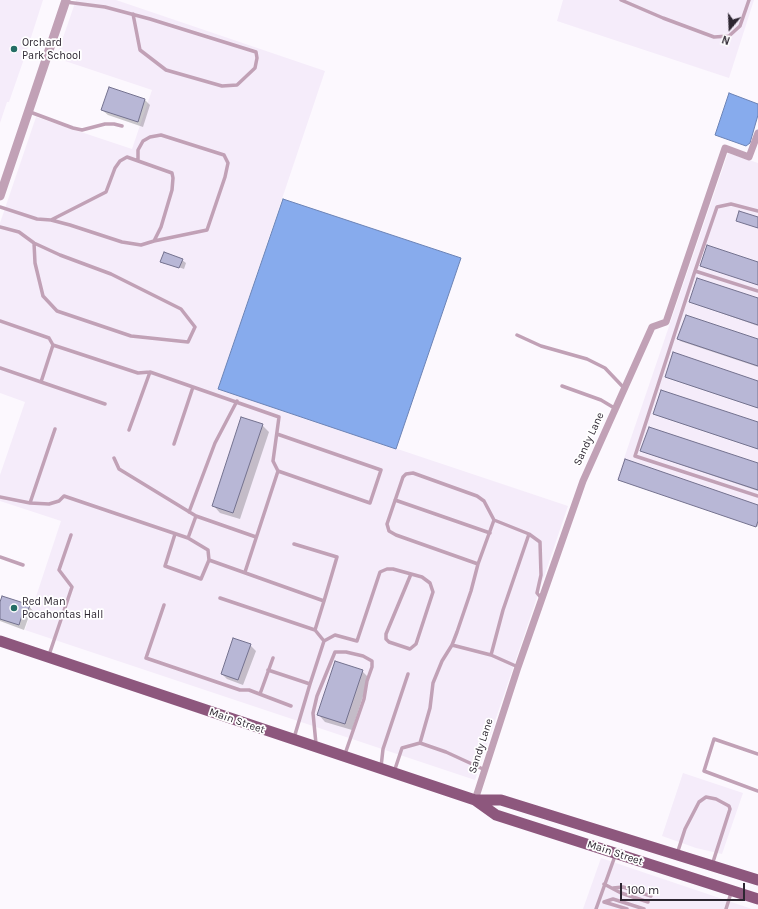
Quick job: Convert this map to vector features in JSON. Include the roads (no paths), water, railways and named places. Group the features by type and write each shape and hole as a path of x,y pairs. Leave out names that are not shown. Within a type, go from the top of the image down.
{"main road":[{"name":"Main Street","path":"0,641 475,800 496,814 758,899"},
{"name":"Main Street","path":"475,800 501,800 758,880"}],"street":[{"path":"0,196 65,1"},
{"name":"Sandy Lane","path":"475,800 518,666 583,481 652,327 666,322 725,148 749,156 758,133"}],"lane":[{"path":"621,0 714,37 729,36 740,26 749,0"},
{"path":"65,1 104,7 133,14 256,52 257,58 254,68 237,85 222,86 166,70 140,50 133,14"},
{"path":"29,111 82,130 105,124 122,126"},
{"path":"0,207 36,219 51,220 122,242 141,245 207,230 225,177 228,163 224,155 161,135 150,137 143,141 138,150 138,161"},
{"path":"51,220 106,192 115,168 120,161 128,157 172,172 174,178 161,227 154,241"},
{"path":"758,211 731,204 717,208 634,456 758,496"},
{"path":"0,227 19,232 34,243 60,255 111,274 181,309 195,328 188,342 131,336 57,311 43,296 35,263 34,243"},
{"path":"695,271 758,291"},
{"path":"0,321 49,338 53,345 138,373 150,372 279,416 273,461 278,471 370,503 381,470 277,434"},
{"path":"517,335 541,346 587,359 605,368 625,388"},
{"path":"41,382 53,345"},
{"path":"0,368 105,404"},
{"path":"129,430 150,372"},
{"path":"562,386 601,400 616,409"},
{"path":"174,444 193,387"},
{"path":"189,512 215,444 237,401"},
{"path":"30,502 55,429"},
{"path":"114,458 119,469 196,516 256,537"},
{"path":"245,572 278,471"},
{"path":"478,564 396,535 389,531 388,524 395,500 403,477 406,474 412,474 477,496 484,501 494,520 530,534 540,542 541,575 537,593 542,599"},
{"path":"0,497 49,504 59,501 64,496 136,519 188,538 208,550 208,560 201,579 164,566 176,534"},
{"path":"395,500 490,533"},
{"path":"188,538 196,516"},
{"path":"420,742 430,708 433,683 442,661 452,645 494,520"},
{"path":"491,656 503,610 530,534"},
{"path":"48,657 72,587 59,570 71,535"},
{"path":"294,544 337,557 315,630"},
{"path":"0,557 23,565"},
{"path":"208,560 324,601"},
{"path":"293,739 324,641 335,635 357,641 380,572 387,569 393,569 422,577 430,583 433,592 416,644 410,649 389,642 386,639 386,634 411,574"},
{"path":"220,598 315,630 324,641"},
{"path":"164,605 146,658 240,690 248,690 290,706"},
{"path":"452,645 491,656 518,666"},
{"path":"316,747 313,713 317,696 335,652 346,652 363,656 372,661 372,667 367,681 364,699 344,756"},
{"path":"260,694 273,658"},
{"path":"268,670 310,684"},
{"path":"381,769 383,750 408,674"},
{"path":"758,754 714,739 704,771 758,791"},
{"path":"394,773 402,748 420,742 485,770"},
{"path":"677,855 685,829 698,802 706,797 716,800 729,806 730,809 712,866"},
{"path":"596,909 616,853"},
{"path":"604,884 621,893 648,902"},
{"path":"612,888 623,887 651,896"},
{"path":"726,909 732,890"},
{"path":"604,902 613,899 644,909"},
{"path":"599,900 627,909"}],"water":[{"path":"729,93 758,104 758,115 750,143 746,146 715,135"},
{"path":"283,199 461,258 396,449 218,389"}],"place":[{"name":"Orchard Park School","path":"14,49"},
{"name":"Red Man Pocahontas Hall","path":"14,608"}]}
